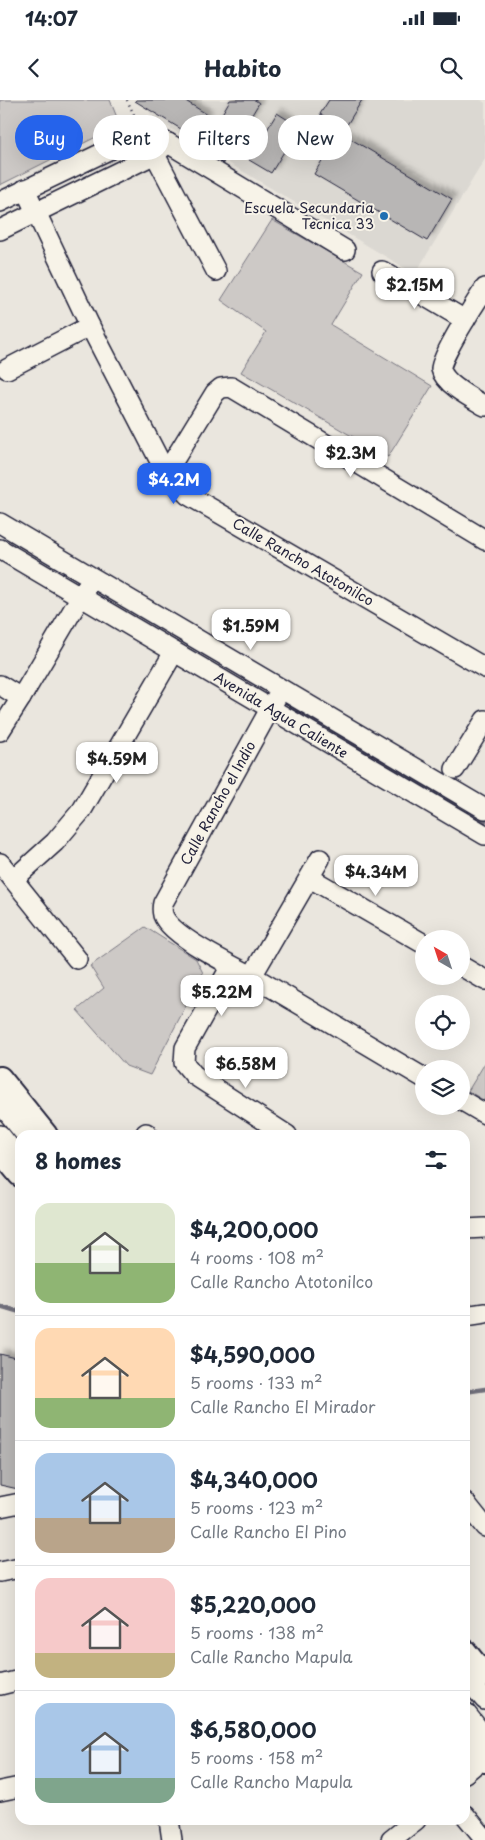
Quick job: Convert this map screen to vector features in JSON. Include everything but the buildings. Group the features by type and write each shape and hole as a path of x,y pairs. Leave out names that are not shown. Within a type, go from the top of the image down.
{"main road":[{"path":"0,1078 42,1130"},
{"path":"0,1151 15,1169"},
{"path":"470,1657 485,1676"},
{"path":"470,1739 484,1752"}],"street":[{"path":"169,153 345,250"},
{"path":"0,202 93,157"},
{"path":"0,230 140,160"},
{"path":"167,160 216,271"},
{"name":"Calle Rancho Atotonilco","path":"25,190 90,326 166,474 188,495 485,668"},
{"path":"382,270 465,320"},
{"path":"485,288 465,320 442,364 441,370 452,385 485,406"},
{"path":"7,369 90,326"},
{"path":"166,474 215,393 226,386 231,387 485,540"},
{"name":"Avenida Agua Caliente","path":"0,522 485,809"},
{"name":"Avenida Agua Caliente","path":"0,549 485,835"},
{"path":"0,731 92,577"},
{"path":"14,879 55,842 82,810 174,652"},
{"path":"0,685 21,698"},
{"name":"Calle Rancho el Indio","path":"231,966 178,933 162,914 163,903 280,689"},
{"path":"456,769 485,720"},
{"path":"252,976 320,859"},
{"path":"0,863 76,959"},
{"path":"310,878 415,939"},
{"path":"275,1130 194,1075 184,1063 184,1048 231,966 252,976 415,1073"},
{"path":"470,971 485,980"},
{"path":"0,1103 22,1130"},
{"path":"470,1105 485,1114"},
{"path":"0,1135 15,1154"},
{"path":"470,1229 485,1228"},
{"path":"470,1315 485,1313"},
{"path":"0,1507 15,1504"},
{"path":"470,1508 485,1527"},
{"path":"0,1572 15,1569"},
{"path":"0,1684 15,1681"},
{"path":"470,1683 485,1700"},
{"path":"470,1723 484,1752 470,1767"},
{"path":"0,1792 15,1788"},
{"path":"470,1821 485,1840"},
{"path":"170,1825 172,1840"},
{"path":"391,1840 410,1825"}],"path":[{"path":"126,100 134,115"}],"shaded area":[{"path":"0,100 110,100 116,115 93,115 93,138 83,144 83,115 15,115 15,160 50,160 0,185"},
{"name":"Escuela Secundaria Tecnica 33","path":"140,100 481,100 485,103 485,159 415,274 224,160 268,160 268,115 179,115 179,133 169,127 169,115 152,115"},
{"path":"272,220 363,272 331,325 432,386 388,457 241,372 266,332 221,300"},
{"path":"145,927 196,959 203,973 150,1075 126,1066 77,1010 104,988 90,966"},
{"path":"485,1063 485,1101 470,1092 470,1088"}],"waterway":[{"path":"290,707 485,821"},
{"path":"0,1306 15,1310"},
{"path":"470,1391 485,1389"}],"place":[{"name":"Escuela Secundaria Tecnica 33","path":"384,216"}]}
